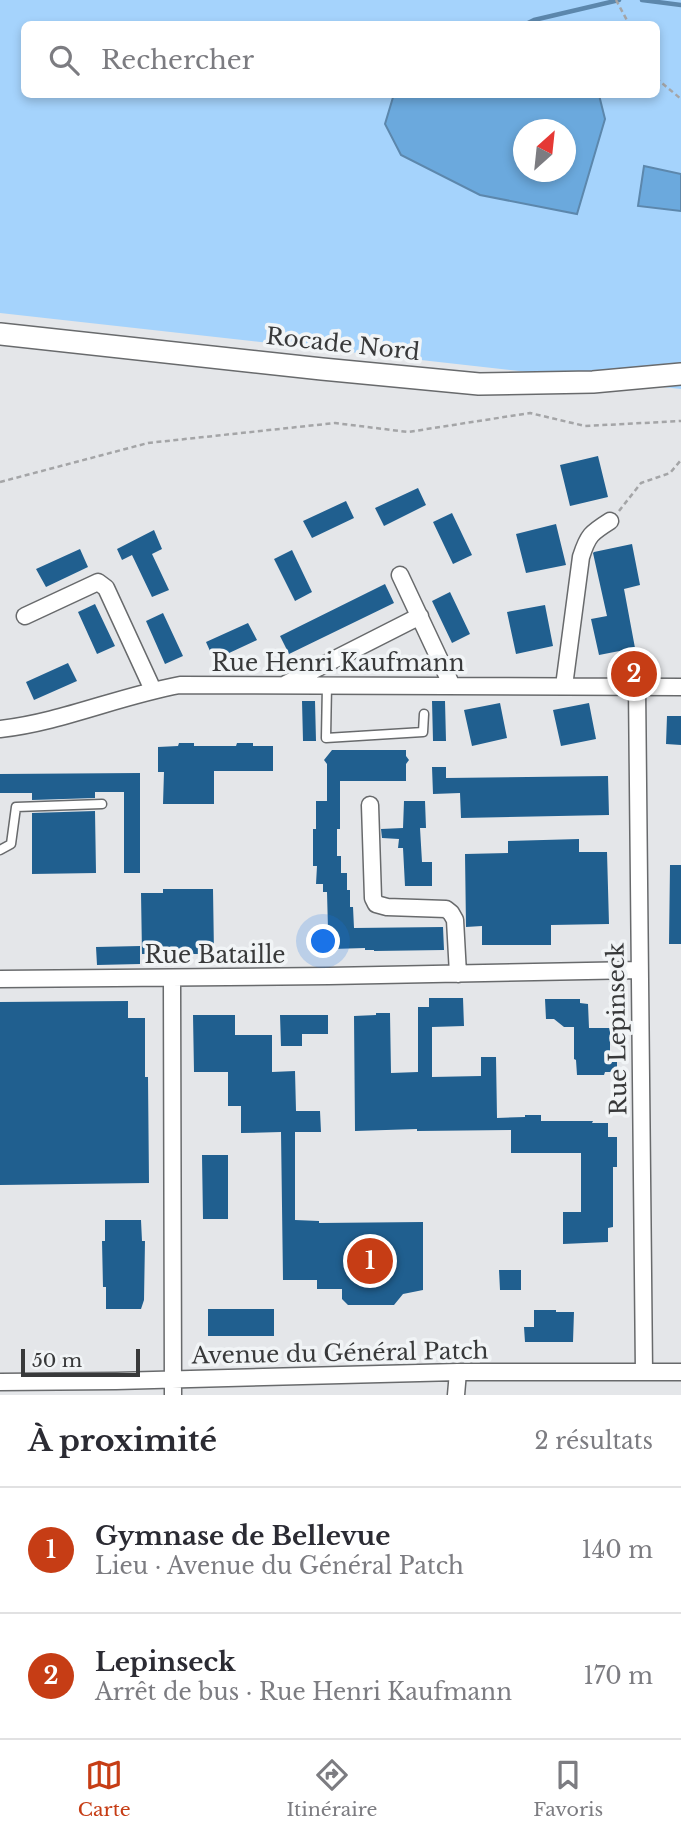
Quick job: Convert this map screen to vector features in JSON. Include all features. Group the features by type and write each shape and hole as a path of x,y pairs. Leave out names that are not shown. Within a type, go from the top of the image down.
{"main road":[{"name":"Rocade Nord","path":"0,334 479,384 593,382 681,374"}],"street":[{"path":"564,686 580,557 586,540 595,530 610,521"},
{"path":"400,575 452,686"},
{"path":"25,617 98,582 106,588 153,690"},
{"path":"284,685 420,616"},
{"name":"Rue Henri Kaufmann","path":"0,729 29,726 153,690 180,685 681,687"},
{"name":"Rue Lepinseck","path":"637,686 644,1372"},
{"path":"370,805 373,898 376,904 387,907 446,909 451,913 455,920 458,974"},
{"name":"Rue Bataille","path":"0,979 639,970"},
{"path":"172,978 174,1387"},
{"name":"Avenue du Général Patch","path":"0,1382 174,1387 458,1372 681,1371"},
{"path":"456,1395 458,1372"}],"lane":[{"path":"327,685 326,738 423,732 424,714"},
{"path":"0,850 10,844 16,807 102,804"}],"path":[{"path":"617,0 628,21"},
{"path":"660,81 681,99"},
{"path":"0,482 148,443 335,423 408,432 530,413 585,426 681,421"},
{"path":"610,521 641,483 670,473 681,460"}],"shaded area":[{"path":"0,0 681,0 681,389 0,313"},
{"path":"393,98 600,98 605,119 577,214 480,195 401,155 385,124"},
{"path":"644,166 681,174 681,211 638,206"}],"building":[{"path":"598,456 608,497 570,506 560,465"},
{"path":"418,488 426,505 384,526 375,508"},
{"path":"346,501 354,518 312,538 303,521"},
{"path":"452,513 472,555 453,564 433,522"},
{"path":"556,524 566,565 526,573 516,534"},
{"path":"154,530 162,549 152,554 169,590 152,597 132,555 122,560 117,549"},
{"path":"632,544 640,585 624,589 635,648 599,655 591,619 607,616 593,553"},
{"path":"80,549 88,567 46,587 36,569"},
{"path":"292,550 312,592 295,601 274,559"},
{"path":"385,584 394,603 289,654 280,636"},
{"path":"450,592 470,634 452,643 432,601"},
{"path":"95,604 115,646 97,654 78,612"},
{"path":"545,605 553,646 516,654 507,612"},
{"path":"163,613 183,656 165,664 146,621"},
{"path":"248,623 257,640 214,660 206,642"},
{"path":"68,663 77,681 34,700 26,682"},
{"path":"302,701 315,701 316,741 303,741"},
{"path":"432,701 445,701 446,741 433,741"},
{"path":"500,703 507,738 472,746 464,710"},
{"path":"589,703 596,739 561,746 553,710"},
{"path":"667,716 681,716 681,745 666,744"},
{"path":"179,743 194,743 194,746 236,746 237,743 253,743 253,746 273,746 273,771 214,771 214,804 163,804 164,772 158,772 158,747 178,746"},
{"path":"332,750 406,750 409,760 406,764 406,781 340,781 337,856 341,856 341,873 347,873 347,890 350,890 354,928 443,927 444,950 374,951 365,948 315,951 315,929 328,929 327,892 323,892 323,884 316,884 317,866 313,866 313,829 316,829 316,801 327,801 327,764 324,760"},
{"path":"432,767 446,767 446,778 608,776 609,815 461,818 460,793 433,794"},
{"path":"140,773 140,873 124,873 124,792 95,792 95,798 32,800 32,793 0,793 0,774"},
{"path":"404,801 425,801 426,828 420,828 422,862 432,862 432,886 405,886 403,848 398,848 399,839 382,838 381,829 403,828"},
{"path":"95,811 96,873 32,874 32,813"},
{"path":"579,839 579,852 607,852 609,924 551,925 551,945 482,945 482,926 466,927 465,854 508,853 508,841"},
{"path":"670,865 681,865 681,944 669,944"},
{"path":"163,889 213,889 214,954 142,954 141,893 163,893"},
{"path":"140,946 140,964 97,965 96,947"},
{"path":"429,998 463,998 464,1026 432,1027 432,1077 481,1076 481,1057 496,1057 497,1118 541,1115 541,1121 608,1123 608,1137 617,1137 617,1167 613,1167 613,1227 608,1228 608,1242 563,1244 563,1212 581,1212 581,1153 511,1153 511,1130 355,1131 354,1016 390,1013 391,1073 418,1072 418,1007 429,1007"},
{"path":"545,999 580,999 580,1003 588,1004 589,1028 610,1028 610,1053 612,1058 617,1058 617,1072 577,1075 574,1027 564,1027 554,1019 546,1019"},
{"path":"128,1001 128,1018 145,1018 149,1183 0,1185 0,1002"},
{"path":"193,1015 235,1015 235,1035 272,1035 272,1072 295,1071 296,1111 320,1111 321,1132 295,1132 295,1220 319,1223 423,1222 423,1290 403,1294 394,1305 348,1305 342,1299 342,1289 317,1289 317,1280 283,1280 281,1132 241,1133 241,1106 228,1106 228,1072 194,1072"},
{"path":"280,1015 328,1015 328,1034 302,1034 302,1046 281,1046"},
{"path":"202,1155 228,1155 228,1219 203,1219"},
{"path":"105,1220 141,1220 142,1241 145,1241 144,1300 141,1309 106,1309 102,1241 105,1241"},
{"path":"499,1270 521,1270 521,1290 500,1290"},
{"path":"208,1309 274,1309 274,1336 208,1336"},
{"path":"534,1310 574,1312 573,1342 525,1342 524,1327 534,1327"}],"waterway":[{"path":"532,21 619,0"},
{"path":"642,0 681,5"}],"place":[{"name":"Lepinseck","path":"634,674"},
{"name":"Gymnase de Bellevue","path":"370,1261"}]}
